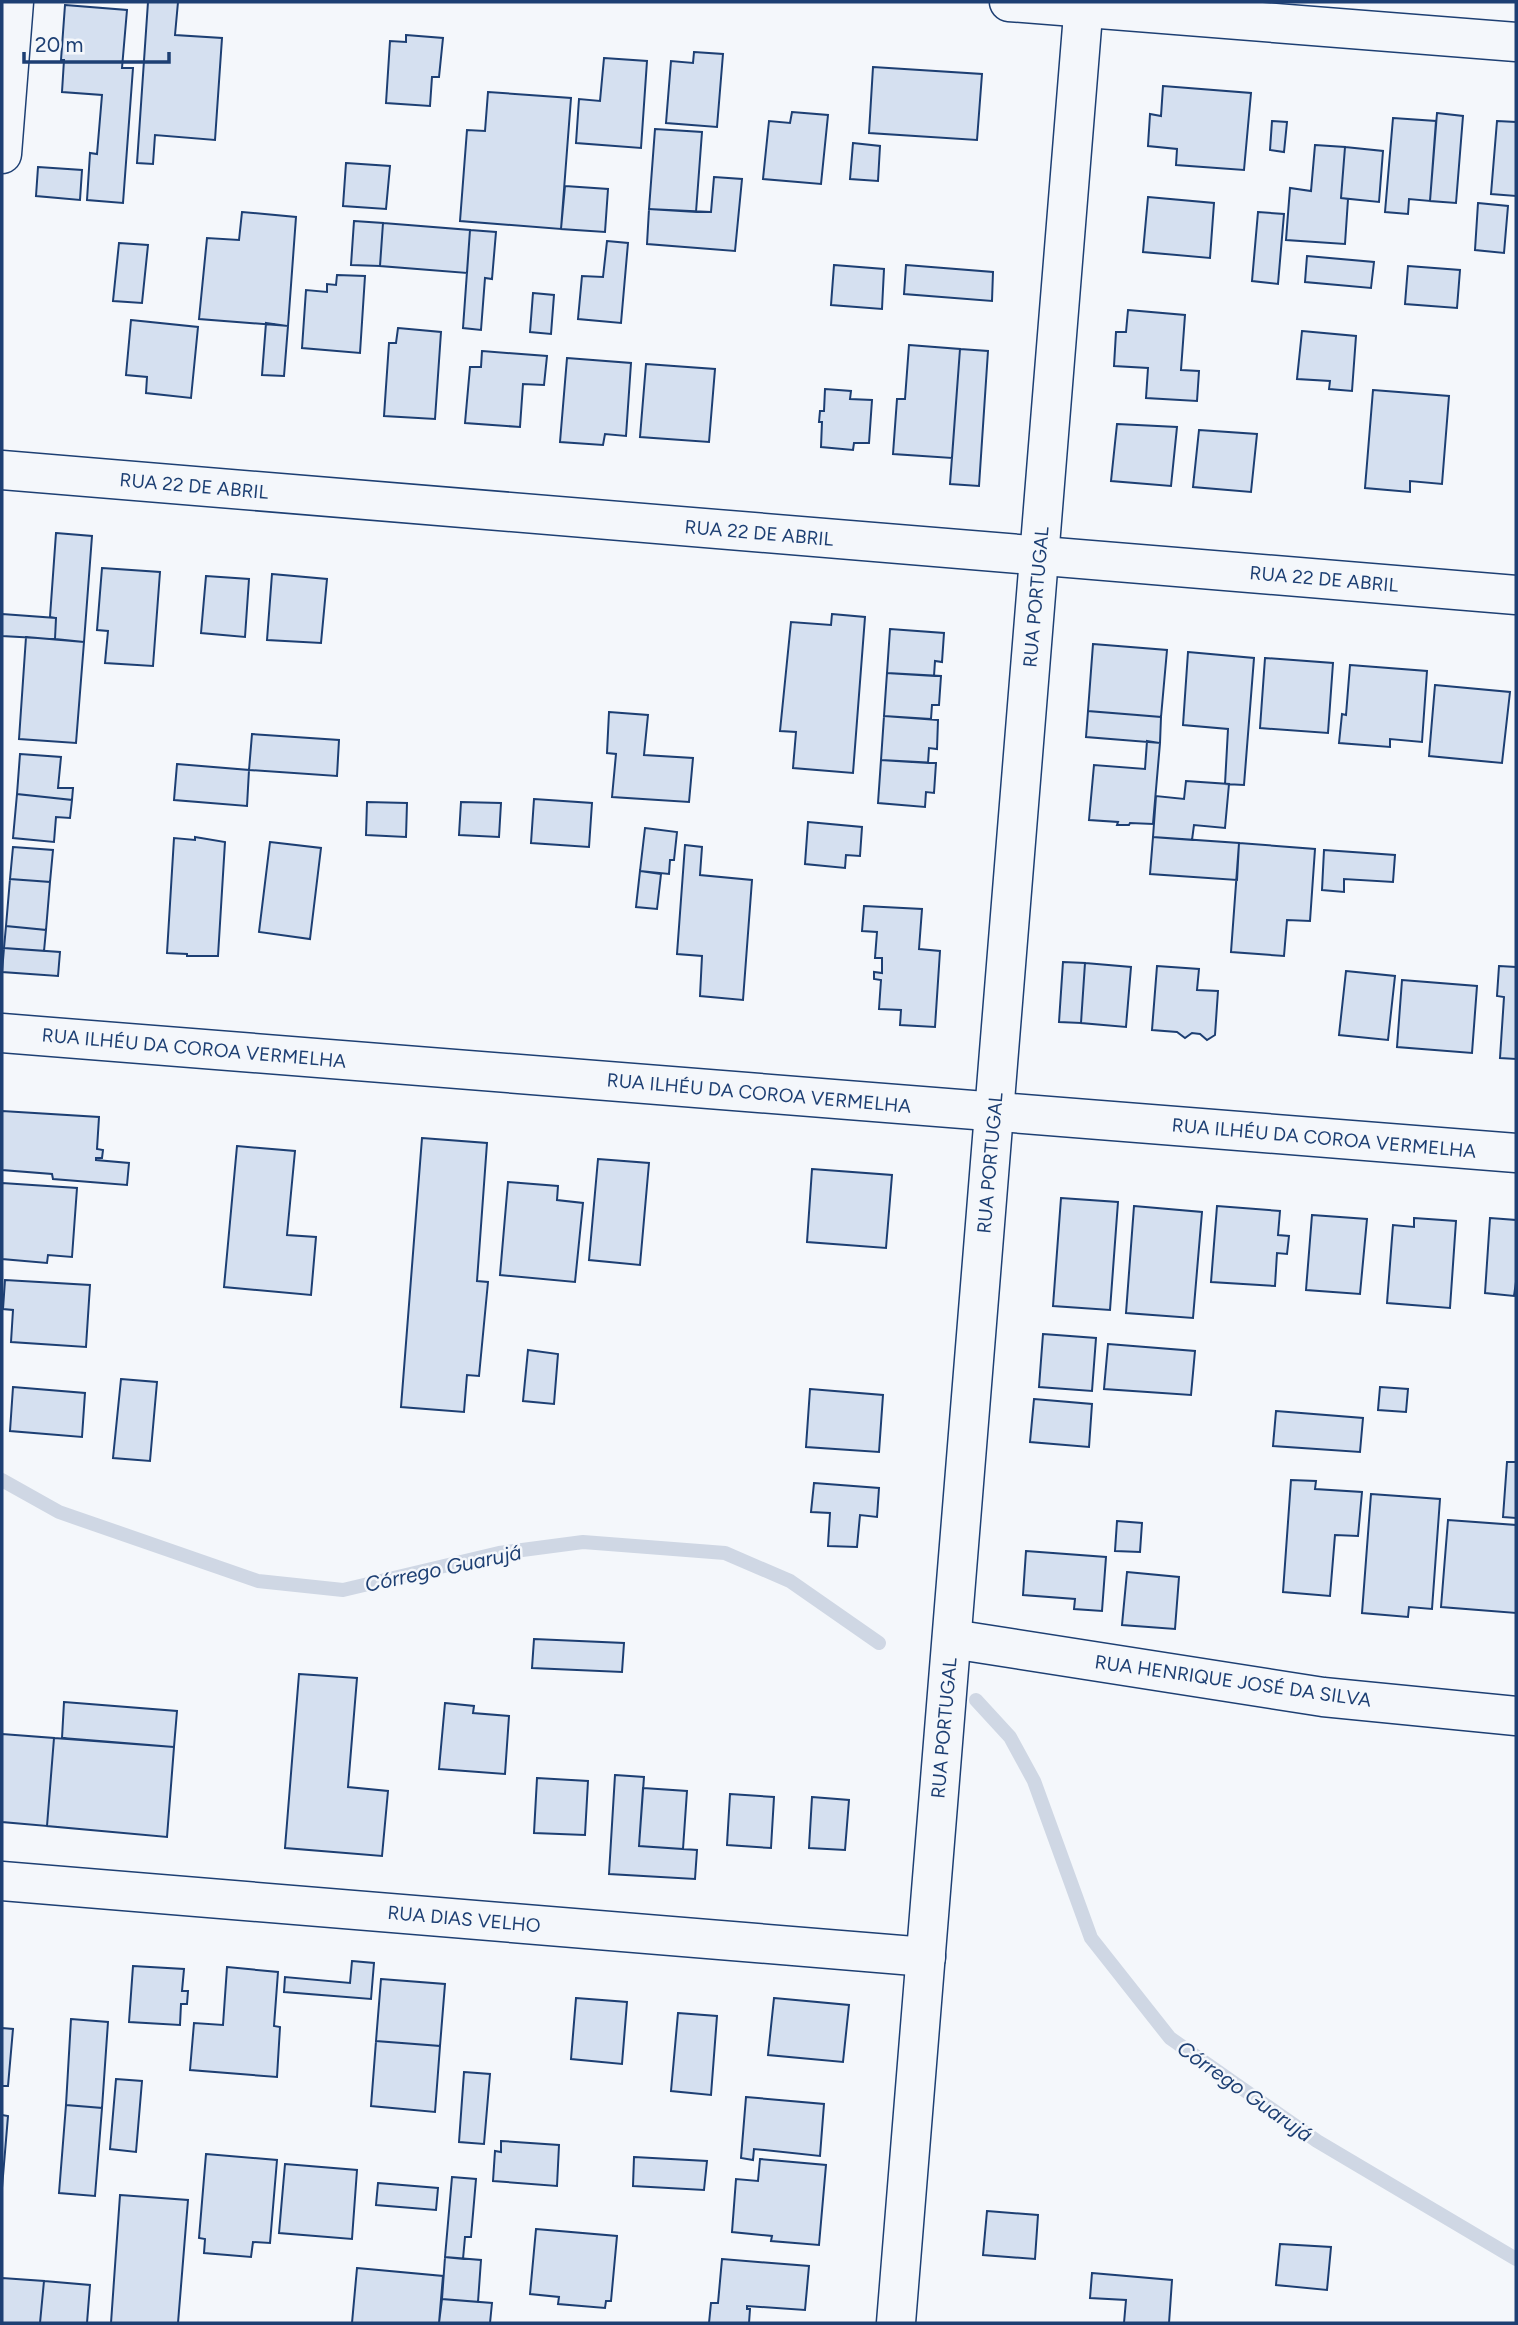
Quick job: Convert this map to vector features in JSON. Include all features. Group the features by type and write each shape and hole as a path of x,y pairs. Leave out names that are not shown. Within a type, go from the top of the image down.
{"street":[{"path":"2,154 14,2"},
{"path":"1009,2 1084,5 1516,41"},
{"name":"RUA PORTUGAL","path":"896,2323 1084,5"},
{"name":"RUA 22 DE ABRIL","path":"2,470 1516,595"},
{"name":"RUA ILHÉU DA COROA VERMELHA","path":"2,1033 1516,1153"},
{"name":"RUA HENRIQUE JOSÉ DA SILVA","path":"952,1639 1323,1697 1516,1716"},
{"name":"RUA DIAS VELHO","path":"2,1881 926,1957"}],"building":[{"path":"148,2 178,2 175,35 222,38 215,140 155,135 153,164 137,163"},
{"path":"65,5 127,10 122,68 133,68 123,203 87,200 90,153 97,154 102,95 62,92 64,60 61,60"},
{"path":"406,35 443,38 439,77 432,77 430,106 386,103 390,41 406,42"},
{"path":"694,52 723,54 717,127 666,123 671,61 693,63"},
{"path":"604,58 647,61 641,148 576,143 579,99 600,101"},
{"path":"873,67 982,74 977,140 869,133"},
{"path":"1163,86 1251,93 1244,170 1176,165 1177,149 1148,146 1150,114 1161,116"},
{"path":"488,92 571,98 561,229 460,221 467,130 485,131"},
{"path":"792,112 828,115 821,184 763,179 769,121 790,123"},
{"path":"1437,113 1463,116 1456,203 1430,201"},
{"path":"1393,118 1436,121 1430,201 1409,199 1408,214 1385,212"},
{"path":"1272,121 1287,122 1284,152 1270,150"},
{"path":"1497,121 1516,122 1516,196 1491,194"},
{"path":"655,129 702,132 696,212 649,209"},
{"path":"853,143 880,146 878,181 850,179"},
{"path":"1315,145 1345,147 1341,198 1348,199 1345,244 1286,240 1290,188 1311,191"},
{"path":"1345,147 1383,151 1379,202 1341,198"},
{"path":"346,163 390,166 386,209 343,206"},
{"path":"38,167 82,170 80,200 36,196"},
{"path":"714,177 742,179 735,251 647,244 649,209 711,212"},
{"path":"565,186 608,189 605,232 561,229"},
{"path":"1148,197 1214,203 1210,258 1143,252"},
{"path":"1478,203 1508,206 1504,253 1475,250"},
{"path":"242,212 296,217 288,326 199,319 207,238 239,240"},
{"path":"1258,212 1284,214 1278,284 1252,281"},
{"path":"354,221 383,223 380,266 351,265"},
{"path":"383,223 470,230 467,273 380,266"},
{"path":"470,230 496,232 492,279 485,278 481,330 463,328"},
{"path":"607,241 628,243 621,323 578,319 582,276 603,277"},
{"path":"119,243 148,245 142,303 113,301"},
{"path":"1307,256 1374,262 1371,288 1305,282"},
{"path":"834,265 884,269 882,309 831,305"},
{"path":"906,265 993,272 992,301 904,294"},
{"path":"1408,266 1460,270 1457,308 1405,304"},
{"path":"337,275 365,276 360,353 302,348 306,290 327,292 327,284 336,285"},
{"path":"533,293 554,295 551,334 530,332"},
{"path":"1128,310 1185,315 1181,370 1199,371 1197,401 1146,398 1148,368 1114,366 1116,332 1126,332"},
{"path":"131,320 198,327 191,398 146,393 147,377 126,375"},
{"path":"266,323 288,326 284,376 262,375"},
{"path":"398,328 441,332 435,419 384,416 389,343 396,343"},
{"path":"1302,331 1356,336 1352,391 1329,389 1330,381 1297,379"},
{"path":"909,345 960,349 952,458 893,454 897,399 905,399"},
{"path":"960,349 988,351 979,486 950,484"},
{"path":"482,351 547,356 544,385 523,384 520,427 465,423 470,367 481,367"},
{"path":"567,358 631,363 626,436 605,434 603,445 560,442"},
{"path":"646,364 715,369 709,442 640,437"},
{"path":"825,389 851,391 850,399 872,400 869,443 854,443 853,450 821,447 822,422 819,422 820,411 824,411"},
{"path":"1373,390 1449,396 1442,484 1410,481 1410,492 1365,488"},
{"path":"1117,424 1177,427 1171,486 1111,481"},
{"path":"1199,430 1257,434 1251,492 1193,487"},
{"path":"56,533 92,536 84,642 55,639 56,618 50,617"},
{"path":"102,568 160,572 153,666 105,663 108,631 97,630"},
{"path":"272,574 327,579 321,643 267,640"},
{"path":"206,576 249,579 245,637 201,633"},
{"path":"2,614 56,618 55,639 2,636"},
{"path":"832,614 865,617 853,773 793,768 796,732 780,731 791,622 831,625"},
{"path":"890,629 944,633 942,662 935,661 934,676 887,673"},
{"path":"26,637 84,642 76,743 19,739"},
{"path":"1093,644 1167,650 1161,717 1088,711"},
{"path":"1188,652 1254,658 1244,785 1225,784 1228,729 1183,725"},
{"path":"1265,658 1333,663 1328,733 1260,728"},
{"path":"1350,665 1427,671 1422,742 1390,739 1390,747 1339,743 1342,714 1346,715"},
{"path":"887,673 941,676 939,705 932,705 931,719 884,716"},
{"path":"1435,685 1510,692 1502,763 1429,756"},
{"path":"1088,711 1161,717 1160,743 1086,737"},
{"path":"609,712 648,715 644,755 693,758 689,802 612,797 616,754 607,753"},
{"path":"884,716 938,720 937,749 929,748 928,763 881,760"},
{"path":"252,734 339,740 337,776 249,770"},
{"path":"1147,741 1160,743 1153,824 1117,825 1118,822 1089,820 1094,765 1145,769"},
{"path":"20,754 61,757 58,788 73,788 72,800 17,794"},
{"path":"881,760 936,763 934,793 926,792 925,807 878,803"},
{"path":"177,764 249,770 247,806 174,800"},
{"path":"1186,781 1229,784 1225,828 1194,825 1192,840 1153,837 1156,796 1184,799"},
{"path":"17,794 72,800 70,818 56,817 54,842 13,838"},
{"path":"534,799 592,803 589,847 531,843"},
{"path":"367,802 407,803 406,837 366,835"},
{"path":"461,802 501,803 499,837 459,835"},
{"path":"808,822 862,827 860,856 846,855 845,868 805,864"},
{"path":"645,828 677,832 674,860 670,860 669,874 640,871"},
{"path":"195,837 225,842 218,956 167,953 174,838 195,840"},
{"path":"1153,837 1239,843 1237,880 1150,874"},
{"path":"270,842 321,848 310,939 259,932"},
{"path":"1239,843 1315,849 1310,921 1287,920 1284,956 1231,952"},
{"path":"685,845 702,847 700,875 752,880 743,1000 700,996 702,956 677,954"},
{"path":"13,847 53,850 50,882 10,879"},
{"path":"1324,850 1395,855 1393,882 1344,879 1344,892 1322,890"},
{"path":"640,871 661,874 657,909 636,907"},
{"path":"10,879 50,882 46,930 6,926"},
{"path":"864,906 922,909 919,949 940,951 935,1027 900,1025 901,1010 879,1009 881,980 874,979 874,972 882,973 882,958 875,958 877,932 862,931"},
{"path":"6,926 46,930 44,951 4,948"},
{"path":"4,948 60,952 58,976 2,972"},
{"path":"1063,962 1085,963 1081,1023 1059,1022"},
{"path":"1085,963 1131,967 1126,1027 1081,1023"},
{"path":"1157,966 1199,969 1197,990 1218,991 1215,1035 1207,1040 1200,1034 1192,1033 1185,1038 1177,1032 1152,1030"},
{"path":"1499,966 1516,967 1516,1059 1500,1058 1504,997 1497,996"},
{"path":"1346,971 1395,976 1388,1040 1339,1035"},
{"path":"1402,980 1477,986 1472,1053 1397,1047"},
{"path":"2,1111 99,1117 97,1149 103,1150 102,1158 96,1160 129,1163 127,1185 53,1179 52,1174 2,1170"},
{"path":"422,1138 487,1143 477,1281 488,1282 479,1376 467,1375 464,1412 401,1407"},
{"path":"237,1146 295,1151 287,1235 316,1237 311,1295 224,1287"},
{"path":"598,1159 649,1163 640,1265 589,1260"},
{"path":"812,1169 892,1175 886,1248 807,1242"},
{"path":"508,1182 558,1186 557,1200 583,1203 575,1282 500,1275"},
{"path":"2,1183 77,1188 72,1257 48,1255 47,1263 2,1259"},
{"path":"1061,1198 1118,1202 1110,1310 1053,1306"},
{"path":"1134,1206 1202,1212 1193,1318 1126,1313"},
{"path":"1217,1206 1280,1211 1278,1235 1289,1236 1287,1254 1277,1253 1275,1286 1211,1282"},
{"path":"1312,1215 1367,1219 1360,1294 1306,1290"},
{"path":"1414,1218 1456,1221 1450,1308 1387,1303 1393,1225 1414,1227"},
{"path":"1490,1218 1516,1220 1514,1296 1485,1293"},
{"path":"5,1280 90,1285 86,1347 11,1342 13,1310 3,1309"},
{"path":"1043,1334 1096,1338 1092,1391 1039,1387"},
{"path":"1108,1344 1195,1351 1191,1395 1104,1389"},
{"path":"528,1350 558,1354 554,1404 523,1401"},
{"path":"121,1379 157,1382 150,1461 113,1458"},
{"path":"13,1387 85,1393 82,1437 10,1431"},
{"path":"1380,1387 1408,1389 1406,1412 1378,1410"},
{"path":"810,1389 883,1395 879,1452 806,1447"},
{"path":"1034,1399 1092,1404 1089,1447 1030,1442"},
{"path":"1276,1411 1363,1418 1360,1452 1273,1446"},
{"path":"1507,1462 1516,1462 1516,1518 1503,1517"},
{"path":"1291,1480 1316,1481 1315,1489 1362,1492 1358,1536 1335,1535 1330,1596 1283,1592"},
{"path":"814,1483 879,1488 877,1517 860,1515 857,1547 828,1546 830,1513 811,1512"},
{"path":"1371,1494 1440,1499 1432,1609 1409,1607 1408,1617 1362,1613"},
{"path":"1448,1520 1516,1525 1516,1613 1441,1607"},
{"path":"1117,1521 1142,1523 1140,1552 1115,1551"},
{"path":"1026,1551 1106,1557 1102,1611 1074,1609 1075,1599 1023,1595"},
{"path":"1127,1572 1179,1577 1175,1629 1122,1625"},
{"path":"534,1639 624,1643 622,1672 532,1668"},
{"path":"299,1674 357,1678 348,1787 388,1791 382,1856 285,1848"},
{"path":"64,1702 177,1711 174,1747 62,1738"},
{"path":"445,1703 474,1706 473,1713 509,1716 505,1774 439,1769"},
{"path":"2,1734 54,1738 47,1826 2,1822"},
{"path":"54,1738 174,1747 167,1837 47,1826"},
{"path":"615,1775 644,1777 639,1846 697,1850 695,1879 609,1874"},
{"path":"537,1778 588,1781 585,1835 534,1833"},
{"path":"643,1788 687,1791 683,1849 639,1846"},
{"path":"730,1794 774,1797 771,1848 727,1845"},
{"path":"812,1797 849,1800 845,1850 809,1848"},
{"path":"352,1961 374,1963 371,1999 284,1992 285,1977 350,1983"},
{"path":"133,1966 184,1969 182,1991 188,1991 187,2004 181,2004 180,2025 129,2022"},
{"path":"227,1967 278,1972 274,2026 280,2027 277,2077 190,2070 194,2023 223,2025"},
{"path":"381,1979 445,1984 440,2046 376,2041"},
{"path":"576,1998 627,2002 622,2064 571,2059"},
{"path":"774,1998 849,2005 843,2062 768,2055"},
{"path":"678,2013 717,2016 711,2095 671,2091"},
{"path":"71,2019 108,2022 102,2108 66,2105"},
{"path":"2,2028 13,2029 8,2086 2,2086"},
{"path":"376,2041 440,2046 435,2112 371,2106"},
{"path":"464,2072 490,2074 484,2144 459,2142"},
{"path":"116,2079 142,2081 136,2152 110,2149"},
{"path":"746,2097 824,2104 820,2156 754,2149 753,2160 741,2158"},
{"path":"66,2105 102,2108 95,2196 59,2193"},
{"path":"2,2115 8,2116 2,2188"},
{"path":"501,2141 559,2145 557,2186 493,2181 495,2151 501,2152"},
{"path":"206,2154 277,2160 270,2243 253,2242 251,2257 204,2253 205,2239 199,2238"},
{"path":"634,2157 707,2161 704,2190 633,2186"},
{"path":"760,2159 826,2165 819,2245 771,2241 772,2236 732,2232 736,2179 758,2181"},
{"path":"285,2164 357,2170 352,2239 279,2233"},
{"path":"452,2177 476,2179 471,2237 465,2237 463,2259 445,2257"},
{"path":"378,2183 438,2188 436,2210 376,2205"},
{"path":"120,2195 188,2200 178,2323 111,2323"},
{"path":"987,2211 1038,2215 1035,2259 983,2255"},
{"path":"536,2229 617,2236 611,2301 606,2301 605,2308 558,2304 559,2297 530,2294"},
{"path":"1280,2244 1331,2247 1327,2290 1276,2285"},
{"path":"445,2257 481,2260 478,2302 442,2299"},
{"path":"722,2259 809,2266 805,2310 747,2306 747,2309 750,2309 749,2323 709,2323 711,2303 718,2303"},
{"path":"357,2268 443,2276 439,2323 352,2323"},
{"path":"1092,2273 1172,2280 1169,2323 1124,2323 1126,2300 1090,2298"},
{"path":"2,2278 44,2281 40,2323 2,2323"},
{"path":"44,2281 90,2285 87,2323 40,2323"},
{"path":"442,2299 492,2303 490,2323 439,2323"}],"waterway":[{"name":"Córrego Guarujá","path":"2,1480 59,1512 258,1581 343,1590 499,1553 583,1542 725,1553 790,1581 879,1643"},
{"name":"Córrego Guarujá","path":"976,1700 1010,1737 1034,1781 1091,1938 1170,2038 1317,2141 1516,2259"}]}
